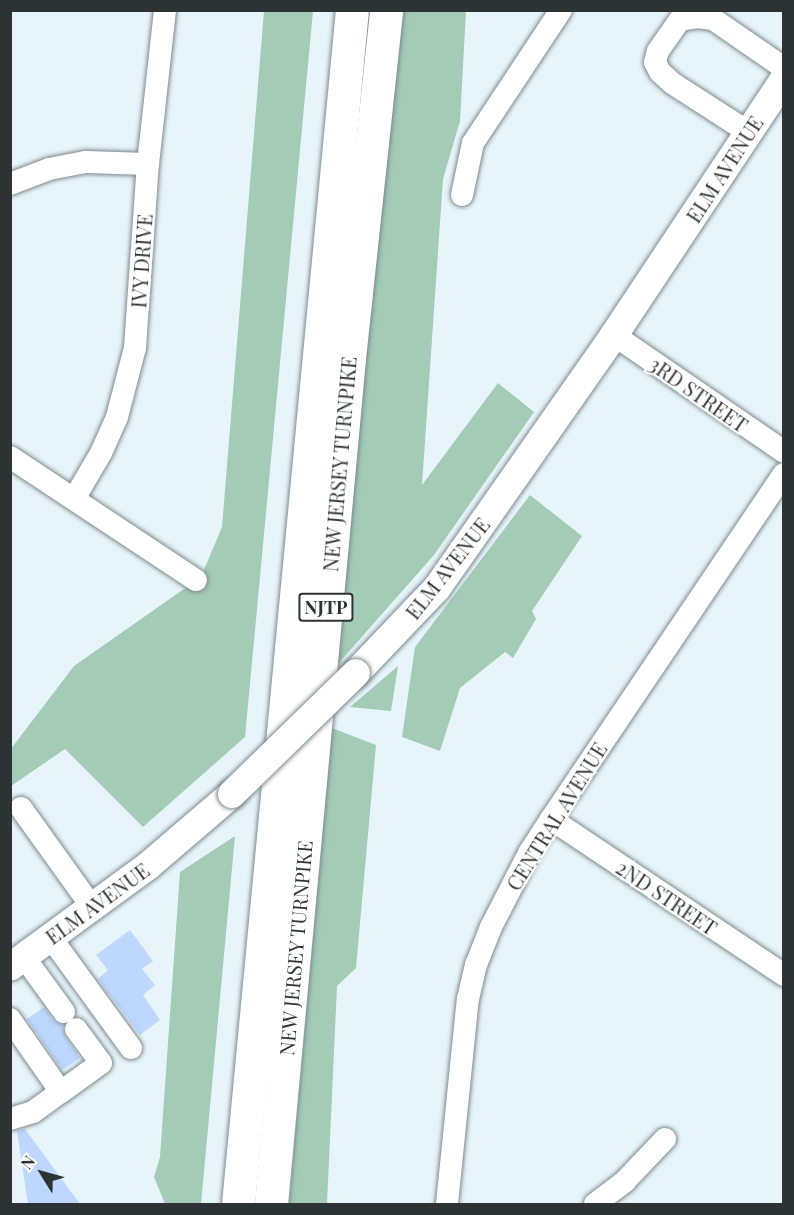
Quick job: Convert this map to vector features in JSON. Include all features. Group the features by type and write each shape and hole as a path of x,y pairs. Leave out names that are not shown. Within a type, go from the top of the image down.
{"highway":[{"name":"NEW JERSEY TURNPIKE","path":"238,1204 352,10"},
{"name":"NEW JERSEY TURNPIKE","path":"271,1204 349,358 386,10"}],"main road":[{"name":"ELM AVENUE","path":"17,962 156,860 232,794 356,673 437,588 614,335 783,79"}],"street":[{"name":"IVY DRIVE","path":"74,499 101,453 126,392 135,348 148,164 165,10"},
{"path":"462,195 473,142 561,10"},
{"path":"748,132 672,84 660,72 655,62 658,51 680,20 698,17 713,19 783,68"},
{"path":"10,184 49,169 85,162 148,164"},
{"name":"3RD STREET","path":"614,335 783,452"},
{"path":"10,457 196,580"},
{"name":"CENTRAL AVENUE","path":"447,1204 468,999 476,965 505,896 551,819 783,474"},
{"path":"21,808 92,907"},
{"name":"2ND STREET","path":"551,819 783,975"},
{"path":"51,938 131,1048"},
{"path":"10,1119 33,1112 101,1063 70,1021 17,962"},
{"path":"10,1019 61,1092"},
{"path":"595,1204 625,1181 665,1139"}],"green space":[{"path":"264,11 313,11 245,737 143,827 65,749 11,786 10,750 74,666 201,577 222,527"},
{"path":"399,11 466,11 460,121 443,179 422,485 498,383 534,412 434,555 337,665"},
{"path":"530,495 582,536 532,611 536,619 513,658 505,652 460,688 440,751 402,737 415,647"},
{"path":"398,666 391,711 350,707"},
{"path":"332,728 376,745 356,968 337,986 327,1204 289,1204"},
{"path":"235,836 201,1204 165,1204 154,1177 160,1157 180,872"}],"building":[{"path":"130,930 153,961 142,969 155,985 143,995 160,1020 140,1035 98,979 108,970 96,955"},
{"path":"44,1007 53,1020 63,1025 65,1036 80,1058 62,1070 27,1019"},
{"path":"25,1129 80,1204 28,1204 17,1131"}]}
